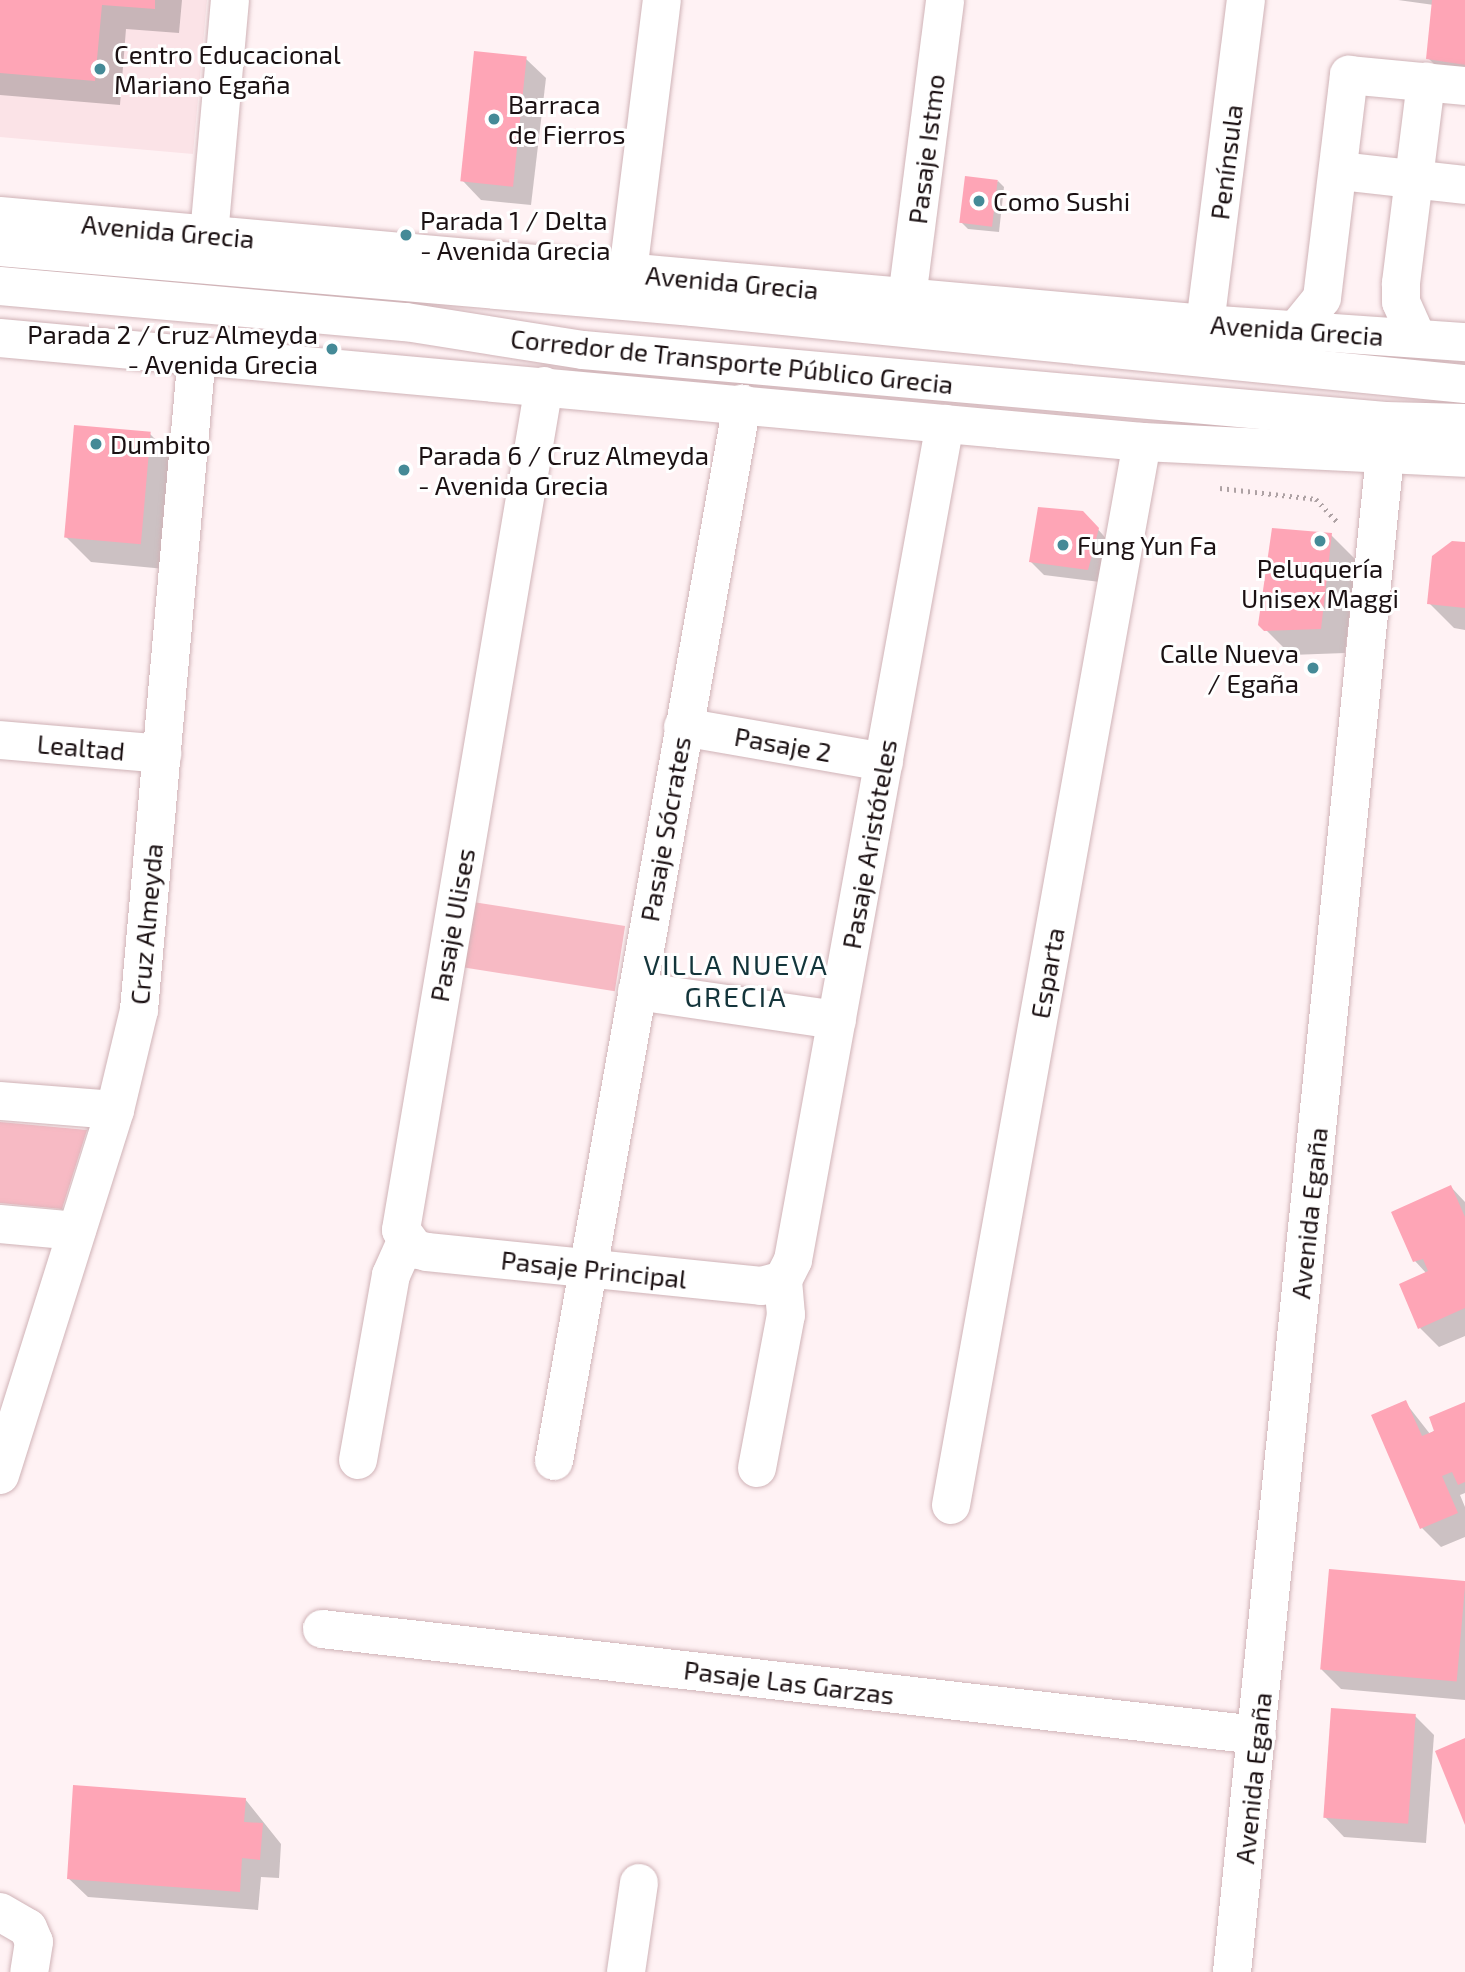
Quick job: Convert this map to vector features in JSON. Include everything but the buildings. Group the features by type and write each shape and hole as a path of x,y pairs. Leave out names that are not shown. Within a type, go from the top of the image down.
{"street":[{"path":"209,235 230,0"},
{"path":"628,272 662,0"},
{"name":"Pasaje Istmo","path":"906,298 945,0"},
{"name":"Península","path":"1205,324 1246,0"},
{"path":"1296,330 1322,298 1340,171 1349,75 1465,86"},
{"path":"1417,338 1401,302 1426,82"},
{"path":"1340,171 1465,185"},
{"name":"Avenida Grecia","path":"0,216 1205,324 1465,342"},
{"name":"Corredor de Transporte Público Grecia","path":"0,247 693,307 1465,384"},
{"name":"Corredor de Transporte Público Grecia","path":"0,286 406,322 583,350 1385,421 1465,423"},
{"path":"0,338 1142,442 1465,458"},
{"name":"Cruz Almeyda","path":"0,1475 131,1054 145,966 197,355"},
{"name":"Pasaje Ulises","path":"358,1460 391,1275 406,1241 402,1219 544,386"},
{"name":"Pasaje Sócrates","path":"554,1461 741,404"},
{"name":"Pasaje Aristóteles","path":"757,1468 786,1315 783,1280 793,1261 945,424"},
{"name":"Esparta","path":"951,1505 1142,442"},
{"name":"Avenida Egaña","path":"1232,1972 1385,455"},
{"name":"Pasaje 2","path":"683,727 884,762"},
{"name":"Lealtad","path":"0,740 162,754"},
{"path":"636,991 837,1020"},
{"path":"0,1101 115,1110"},
{"path":"0,1224 77,1231"},
{"name":"Pasaje Principal","path":"406,1241 427,1252 761,1286 783,1280"},
{"name":"Pasaje Las Garzas","path":"321,1629 1257,1735"},
{"path":"626,1972 639,1883"},
{"path":"0,1912 28,1928 34,1942 29,1972"}],"shaded area":[{"name":"Centro Educacional Mariano Egaña","path":"0,0 207,0 193,154 0,137"},
{"path":"473,902 625,926 615,991 463,967"},
{"path":"0,1122 87,1130 62,1209 0,1203"}],"place":[{"name":"Centro Educacional Mariano Egaña","path":"100,69"},
{"name":"Barraca de Fierros","path":"494,119"},
{"name":"Como Sushi","path":"979,201"},
{"name":"Parada 1 / Delta - Avenida Grecia","path":"406,235"},
{"name":"Parada 2 / Cruz Almeyda - Avenida Grecia","path":"332,349"},
{"name":"Dumbito","path":"96,444"},
{"name":"Parada 6 / Cruz Almeyda - Avenida Grecia","path":"404,470"},
{"name":"Peluquería Unisex Maggi","path":"1320,541"},
{"name":"Fung Yun Fa","path":"1063,545"},
{"name":"Calle Nueva / Egaña","path":"1313,668"}],"district":[{"name":"VILLA NUEVA GRECIA","path":"736,980"}]}
